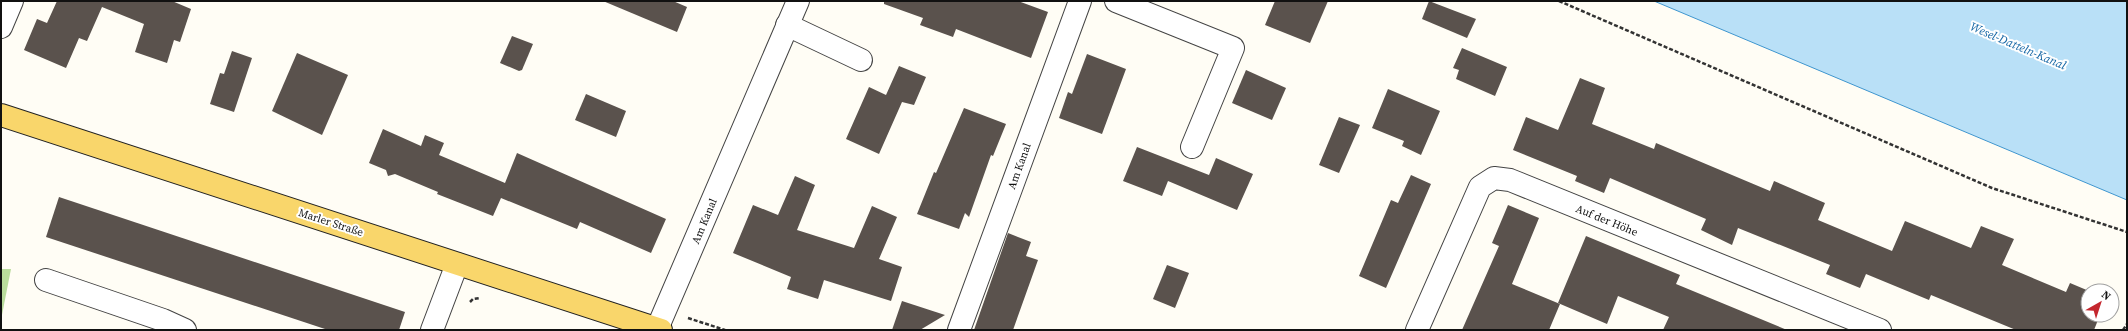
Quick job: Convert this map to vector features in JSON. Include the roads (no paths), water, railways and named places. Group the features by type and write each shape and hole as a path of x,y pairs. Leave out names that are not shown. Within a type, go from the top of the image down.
{"main road":[{"name":"Marler Straße","path":"1,115 659,329"}],"street":[{"path":"1,27 12,1"},
{"name":"Am Kanal","path":"959,330 1080,1"},
{"path":"1116,1 1233,48 1192,147"},
{"name":"Am Kanal","path":"659,329 789,9 861,60"},
{"name":"Auf der Höhe","path":"1417,330 1480,187 1494,178 1510,180 1880,330"},
{"path":"432,330 457,264"},
{"path":"46,280 164,320 185,330"}],"water":[{"name":"Wesel-Datteln-Kanal","path":"1654,1 2127,1 2127,200"}]}
